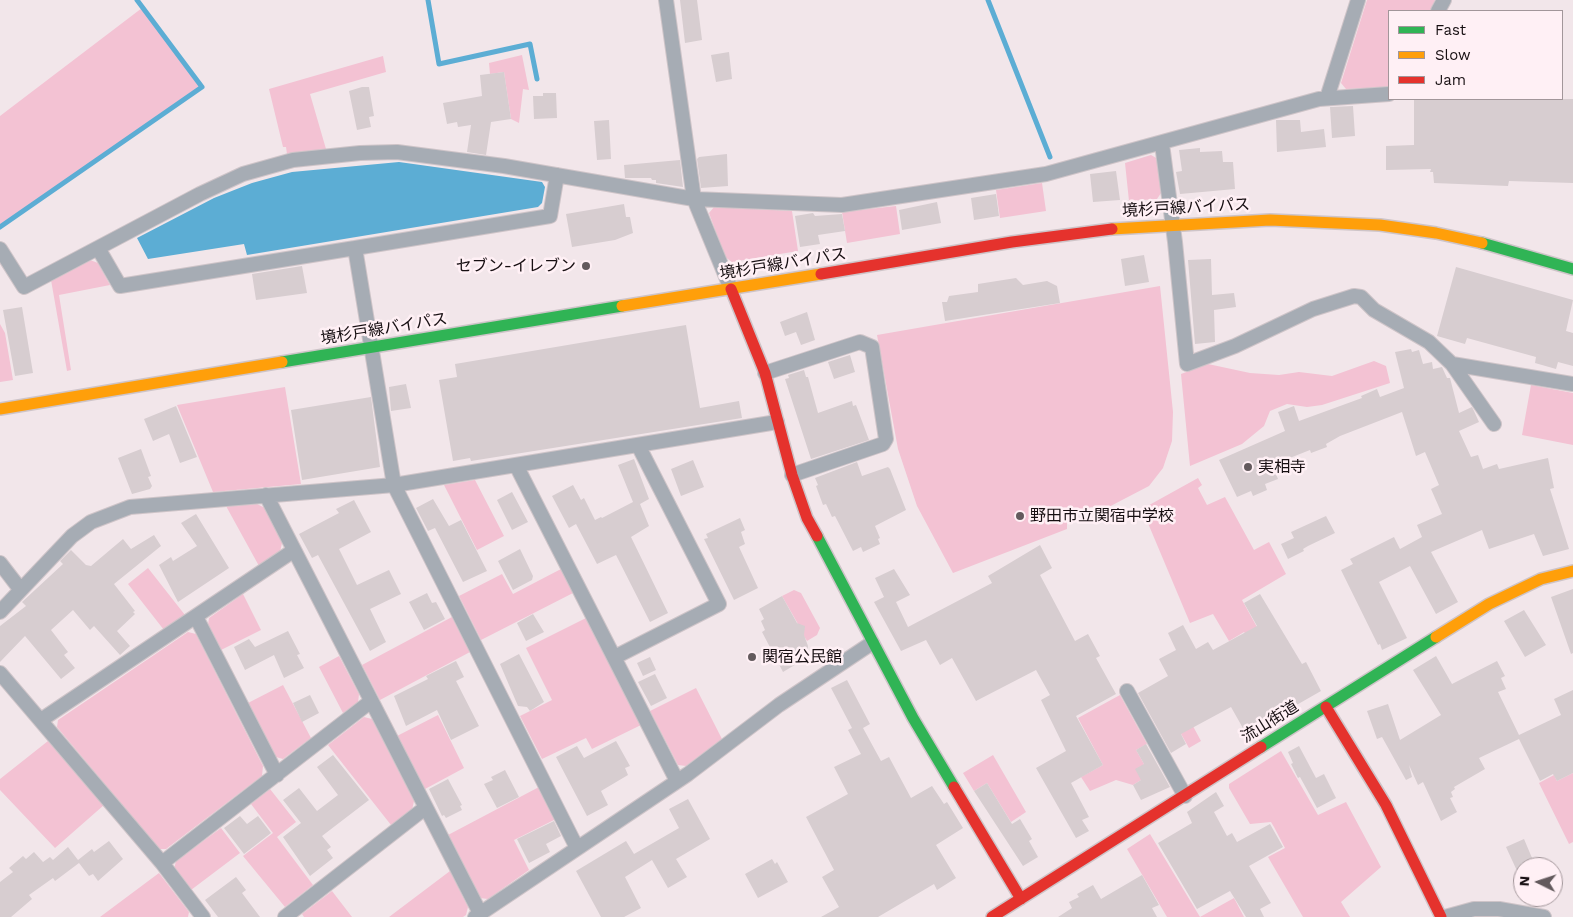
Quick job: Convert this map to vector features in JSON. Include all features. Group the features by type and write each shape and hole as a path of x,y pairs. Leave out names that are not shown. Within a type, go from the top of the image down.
{"main road":[{"name":"境杉戸線バイパス","path":"0,409 1012,242 1108,229 1270,220 1380,225 1436,233 1501,247 1573,269"},
{"path":"731,289 765,373 776,422 807,518 872,644 913,718 1022,899"},
{"name":"流山街道","path":"992,917 1489,604 1541,579 1573,571"},
{"path":"1326,707 1390,813 1443,917"}],"street":[{"path":"666,0 694,199 731,289"},
{"path":"1327,98 1358,0"},
{"path":"0,249 24,287 200,194 243,174 293,160 360,153 397,152 557,175 694,199 792,204 866,202 1046,174 1327,98 1388,94"},
{"path":"1162,144 1173,224 1187,364 1235,346 1313,309 1354,296 1361,297 1374,310 1429,342 1452,364 1494,424"},
{"path":"98,248 120,286 550,216 557,175"},
{"path":"355,248 394,485 577,848"},
{"path":"765,373 860,342 872,348 886,439 883,444 792,475"},
{"path":"1452,364 1573,384"},
{"path":"0,612 72,536 91,522 130,507 158,503 394,485 776,422"},
{"path":"615,657 719,604 638,445"},
{"path":"516,465 677,781"},
{"path":"266,495 370,702 426,808 477,915 677,781 779,705 872,644"},
{"path":"41,720 293,550"},
{"path":"0,563 20,589"},
{"path":"196,617 277,775"},
{"path":"0,673 162,863 202,917"},
{"path":"1127,692 1185,796"},
{"path":"162,863 370,702"},
{"path":"285,917 426,808"},
{"path":"1443,917 1474,909 1499,910 1544,917"}],"shaded area":[{"path":"1367,0 1435,0 1430,10 1388,10 1388,87 1346,89 1341,83"},
{"path":"142,8 200,87 0,226 0,116"},
{"path":"522,55 529,90 523,89 519,123 511,119 504,72 490,74 489,63"},
{"path":"383,56 386,72 310,94 326,149 287,154 286,147 283,147 269,89"},
{"path":"1151,155 1158,159 1161,193 1157,199 1129,201 1125,163"},
{"path":"1042,183 1046,211 1000,218 996,190"},
{"path":"896,206 900,234 847,243 842,212"},
{"path":"714,207 792,211 798,251 732,262 725,257 709,213"},
{"path":"90,260 98,263 110,285 59,295 71,370 67,371 51,280"},
{"path":"1160,286 1173,412 1172,441 1163,468 1149,486 1101,511 1097,506 1067,512 1067,529 953,573 917,506 898,449 877,335"},
{"path":"0,324 5,333 13,380 0,382"},
{"path":"1374,361 1386,366 1390,383 1322,405 1307,407 1287,404 1270,411 1264,426 1242,444 1190,466 1181,374 1208,364 1250,373 1279,375 1299,372 1332,376"},
{"path":"1531,385 1573,393 1573,445 1522,435"},
{"path":"285,387 301,484 213,492 177,405"},
{"path":"1198,478 1202,485 1198,488 1207,505 1225,497 1254,550 1269,542 1286,574 1242,600 1263,638 1249,638 1244,632 1229,641 1213,614 1190,623 1142,509"},
{"path":"475,480 504,536 477,550 444,485"},
{"path":"257,504 265,508 282,543 280,552 259,566 226,506"},
{"path":"148,568 185,615 164,630 128,584"},
{"path":"561,569 573,593 481,640 459,596 502,574 513,594"},
{"path":"794,590 801,593 820,628 817,635 807,641 802,633 804,627 798,624 782,596"},
{"path":"243,594 261,630 221,650 208,625 209,618"},
{"path":"452,617 470,652 380,700 362,665"},
{"path":"586,618 641,725 592,749 586,738 542,759 520,716 552,700 526,648"},
{"path":"188,632 196,634 263,766 262,776 166,849 159,849 57,727 58,720"},
{"path":"339,656 359,694 358,703 343,713 319,667"},
{"path":"283,685 311,738 283,759 276,757 248,703"},
{"path":"696,688 722,739 686,766 678,765 650,711"},
{"path":"1120,695 1147,744 1136,750 1144,764 1141,780 1133,785 1116,780 1090,791 1081,777 1103,765 1078,718"},
{"path":"1181,704 1201,741 1189,748 1168,711"},
{"path":"438,715 464,768 425,789 397,736"},
{"path":"364,717 372,719 414,801 412,810 391,825 328,745"},
{"path":"48,741 104,805 55,848 0,790 0,779"},
{"path":"1281,751 1318,815 1346,802 1381,867 1341,902 1350,917 1303,917 1268,857 1285,848 1274,827 1271,822 1250,824 1229,788 1229,784"},
{"path":"993,755 1026,812 1011,822 987,783 974,791 963,773"},
{"path":"1573,773 1573,842 1569,844 1539,783 1554,775 1557,781"},
{"path":"539,787 556,819 514,840 529,870 488,899 480,898 448,835"},
{"path":"270,789 296,822 277,837 313,885 285,907 243,856 273,833 251,804"},
{"path":"221,828 240,853 191,890 174,869 176,861"},
{"path":"1150,834 1200,917 1167,917 1127,849"},
{"path":"450,871 468,907 466,915 463,917 389,917"},
{"path":"159,873 189,912 188,917 100,917"},
{"path":"332,891 352,917 304,917 302,914"},
{"path":"1234,898 1244,917 1200,917"}],"water":[{"path":"399,162 542,182 545,187 542,203 538,207 247,255 244,244 148,259 137,238 214,198 252,183 292,172"}],"building":[{"path":"680,0 697,0 702,40 685,43"},
{"path":"729,52 732,79 716,82 711,55"},
{"path":"504,72 511,119 491,122 486,155 467,152 471,125 458,127 457,122 447,124 443,103 482,96 480,75"},
{"path":"369,87 374,116 369,117 371,127 357,130 349,91"},
{"path":"543,93 556,93 557,118 534,119 533,96 543,96"},
{"path":"1573,99 1573,183 1509,181 1508,186 1434,183 1433,172 1430,172 1431,169 1386,170 1386,146 1414,145 1414,100"},
{"path":"1353,106 1355,136 1332,138 1330,107"},
{"path":"609,120 611,159 597,160 594,121"},
{"path":"1276,120 1300,120 1301,132 1324,129 1326,147 1277,152"},
{"path":"1200,148 1200,152 1222,151 1223,162 1233,162 1235,189 1180,194 1176,172 1182,171 1179,150"},
{"path":"727,154 728,186 701,188 697,159 699,157"},
{"path":"680,160 683,187 656,183 656,180 651,178 625,178 624,165"},
{"path":"1116,171 1120,200 1093,202 1090,174"},
{"path":"996,194 999,216 974,220 971,198"},
{"path":"937,202 941,223 902,230 899,210"},
{"path":"624,204 626,217 630,217 633,233 615,240 572,247 566,214"},
{"path":"813,213 815,216 842,214 845,231 818,235 820,244 800,247 795,216"},
{"path":"1144,255 1149,282 1125,286 1121,259"},
{"path":"1211,259 1212,295 1234,293 1236,307 1214,310 1215,342 1195,344 1188,260"},
{"path":"302,266 307,293 256,300 252,274"},
{"path":"1456,267 1573,300 1566,331 1573,333 1573,366 1558,362 1556,369 1535,363 1536,357 1467,338 1465,344 1437,336"},
{"path":"1016,278 1023,285 1047,281 1057,286 1060,303 945,321 942,302 947,302 949,296 978,292 978,284"},
{"path":"22,307 33,373 15,376 3,310"},
{"path":"807,312 815,340 801,345 796,332 785,336 780,322"},
{"path":"686,325 700,408 739,401 742,418 471,461 470,458 453,461 439,380 457,377 455,364"},
{"path":"1411,349 1412,352 1419,350 1423,364 1432,362 1433,369 1442,367 1447,378 1450,378 1459,413 1472,407 1479,422 1459,431 1471,457 1478,455 1483,469 1497,464 1499,469 1548,458 1554,488 1550,489 1569,549 1543,556 1534,534 1489,549 1482,530 1431,552 1458,602 1436,614 1410,566 1379,582 1407,638 1382,650 1341,570 1353,564 1350,559 1394,537 1400,549 1422,537 1417,525 1442,514 1431,489 1439,485 1425,452 1416,456 1402,412 1340,436 1326,444 1327,447 1311,453 1310,450 1272,465 1278,479 1265,484 1267,490 1253,496 1251,491 1237,497 1219,460 1285,431 1278,412 1294,406 1299,421 1362,398 1361,396 1377,389 1380,397 1404,388 1395,352"},
{"path":"850,355 855,372 834,379 828,362"},
{"path":"804,370 806,377 808,377 818,413 852,401 853,406 856,405 869,440 811,459 785,379 789,378 788,375"},
{"path":"406,384 411,408 391,411 389,387"},
{"path":"371,397 380,467 302,480 291,410"},
{"path":"176,406 197,457 180,463 169,434 153,441 144,419"},
{"path":"141,449 151,476 148,477 152,486 150,489 132,494 118,458"},
{"path":"634,459 649,499 640,504 649,526 631,537 668,613 650,622 616,555 597,564 576,524 569,528 552,496 573,485 581,500 584,498 595,520 602,518 633,502 618,465"},
{"path":"693,460 704,487 681,496 671,469"},
{"path":"857,462 862,476 888,467 906,510 875,526 880,538 878,539 880,544 863,552 861,547 853,551 835,516 832,517 826,504 823,505 815,478"},
{"path":"512,492 528,522 512,530 497,500"},
{"path":"433,499 449,526 461,520 487,571 463,582 435,528 428,531 416,508"},
{"path":"354,500 371,532 339,549 357,585 389,570 401,594 370,609 386,642 370,651 318,555 312,558 299,534 339,513 336,509"},
{"path":"196,514 229,568 178,602 159,565 171,557 173,561 197,546 181,523"},
{"path":"1326,516 1335,533 1308,546 1303,549 1304,551 1288,559 1281,544 1294,538 1291,532"},
{"path":"740,518 745,530 741,532 745,544 739,547 758,588 734,600 704,539 708,538 706,534"},
{"path":"154,535 161,546 114,584 135,611 133,612 135,614 117,631 130,646 120,655 94,626 90,630 73,610 51,630 68,652 64,655 75,668 61,679 25,636 0,662 0,626 26,606 22,602 63,564 60,561 71,550 86,565 91,566 123,539 131,549"},
{"path":"1040,545 1052,568 1040,575 1075,641 1088,634 1100,656 1096,658 1116,694 1076,716 1103,765 1071,783 1089,817 1082,820 1089,831 1076,838 1036,768 1066,751 1041,700 1050,695 1036,670 976,701 952,658 940,665 926,640 901,651 874,602 884,597 875,578 894,569 910,595 896,602 908,627 992,583 988,576"},
{"path":"520,549 533,576 532,580 513,590 498,561"},
{"path":"1573,589 1573,653 1571,654 1551,597"},
{"path":"427,593 432,603 436,602 445,619 424,630 409,602"},
{"path":"1260,594 1302,664 1306,662 1321,691 1272,719 1270,715 1244,730 1231,707 1181,734 1186,744 1171,753 1138,693 1168,676 1159,659 1176,650 1168,633 1183,625 1196,649 1208,642 1213,650 1257,626 1244,603"},
{"path":"782,596 797,623 805,626 804,635 808,646 807,655 803,660 783,672 762,632 765,630 761,621 764,619 759,609"},
{"path":"1524,610 1546,645 1525,657 1504,621"},
{"path":"533,614 544,632 526,641 517,623"},
{"path":"288,631 300,654 297,655 304,668 284,678 274,655 245,670 234,647 249,639 255,647"},
{"path":"519,654 544,702 530,711 527,707 518,706 500,664"},
{"path":"1436,656 1452,684 1497,661 1505,676 1501,678 1506,689 1498,692 1519,735 1561,715 1554,699 1573,690 1573,773 1557,781 1553,774 1540,781 1519,739 1479,758 1485,769 1454,787 1455,789 1451,792 1453,797 1450,798 1457,812 1441,821 1423,782 1418,785 1409,765 1412,777 1406,780 1382,737 1377,739 1367,711 1388,704 1400,740 1441,715 1413,670"},
{"path":"650,657 656,670 643,676 637,663"},
{"path":"456,661 464,677 456,681 479,726 451,740 437,710 406,726 394,696 428,679 426,676"},
{"path":"655,674 667,698 651,706 638,682"},
{"path":"847,680 870,724 863,728 881,761 889,757 911,798 932,786 944,804 947,802 963,828 936,845 956,878 937,890 934,884 878,917 821,917 839,907 822,877 834,870 806,817 848,794 834,767 861,754 848,730 852,728 831,688"},
{"path":"310,695 319,713 302,722 293,703"},
{"path":"616,741 630,766 625,768 628,775 601,791 608,805 587,816 556,757 577,746 584,758"},
{"path":"1146,744 1170,787 1141,800 1133,785 1141,780 1135,769 1144,764 1136,750"},
{"path":"1299,746 1316,778 1324,774 1336,798 1317,808 1291,764 1293,763 1288,752"},
{"path":"333,755 369,800 322,836 331,847 327,850 333,858 310,876 283,837 301,823 283,800 299,788 317,811 338,795 317,767"},
{"path":"505,770 519,797 497,808 484,784 493,780 491,777"},
{"path":"448,779 462,805 460,806 462,810 446,818 444,815 442,816 429,789"},
{"path":"987,783 1012,824 1020,819 1032,839 1029,841 1038,857 1023,866 974,791"},
{"path":"1216,792 1224,806 1214,812 1227,836 1232,833 1237,842 1270,824 1283,847 1249,866 1271,903 1260,909 1264,917 1246,917 1230,891 1197,909 1158,843 1192,823 1187,812"},
{"path":"688,799 710,839 676,859 687,877 668,888 652,860 625,877 641,908 624,917 601,917 576,871 626,841 634,854 679,828 669,809"},
{"path":"240,816 247,824 258,816 271,833 244,854 224,828"},
{"path":"554,821 561,836 546,844 550,852 529,863 517,839"},
{"path":"1524,839 1532,857 1513,857 1513,862 1506,847"},
{"path":"109,841 123,859 98,881 93,874 89,876 79,863 55,881 53,878 29,895 32,899 11,917 0,917 0,882 13,872 9,868 23,856 26,859 34,852 43,862 50,857 53,860 68,847 78,860 92,849 94,852"},
{"path":"772,859 775,864 777,862 788,882 758,898 745,874"},
{"path":"1142,875 1159,905 1152,908 1157,917 1058,917 1072,908 1069,902 1079,897 1077,894 1093,885 1101,899"},
{"path":"236,877 246,890 242,893 260,917 218,917 205,900"}],"waterway":[{"path":"0,227 202,87 137,0"},
{"path":"428,0 439,64 530,44 537,79"},
{"path":"988,0 1050,157"}],"traffic: fast":[{"path":"1482,243 1573,269"},
{"path":"282,362 622,306"},
{"path":"817,536 913,718 954,787"},
{"path":"1261,747 1436,637"}],"traffic: slow":[{"path":"1112,229 1270,220 1380,225 1436,233 1482,243"},
{"path":"622,306 821,274"},
{"path":"0,409 282,362"},
{"path":"1436,637 1489,604 1541,579 1573,571"}],"traffic: jam":[{"path":"821,274 1012,242 1112,229"},
{"path":"731,289 765,373 792,475 807,518 817,536"},
{"path":"1326,707 1386,805 1441,917"},
{"path":"992,917 1261,747"},
{"path":"954,787 1021,899"}],"place":[{"name":"セブン-イレブン","path":"586,266"},
{"name":"実相寺","path":"1248,467"},
{"name":"野田市立関宿中学校","path":"1020,516"},
{"name":"関宿公民館","path":"752,657"}]}
